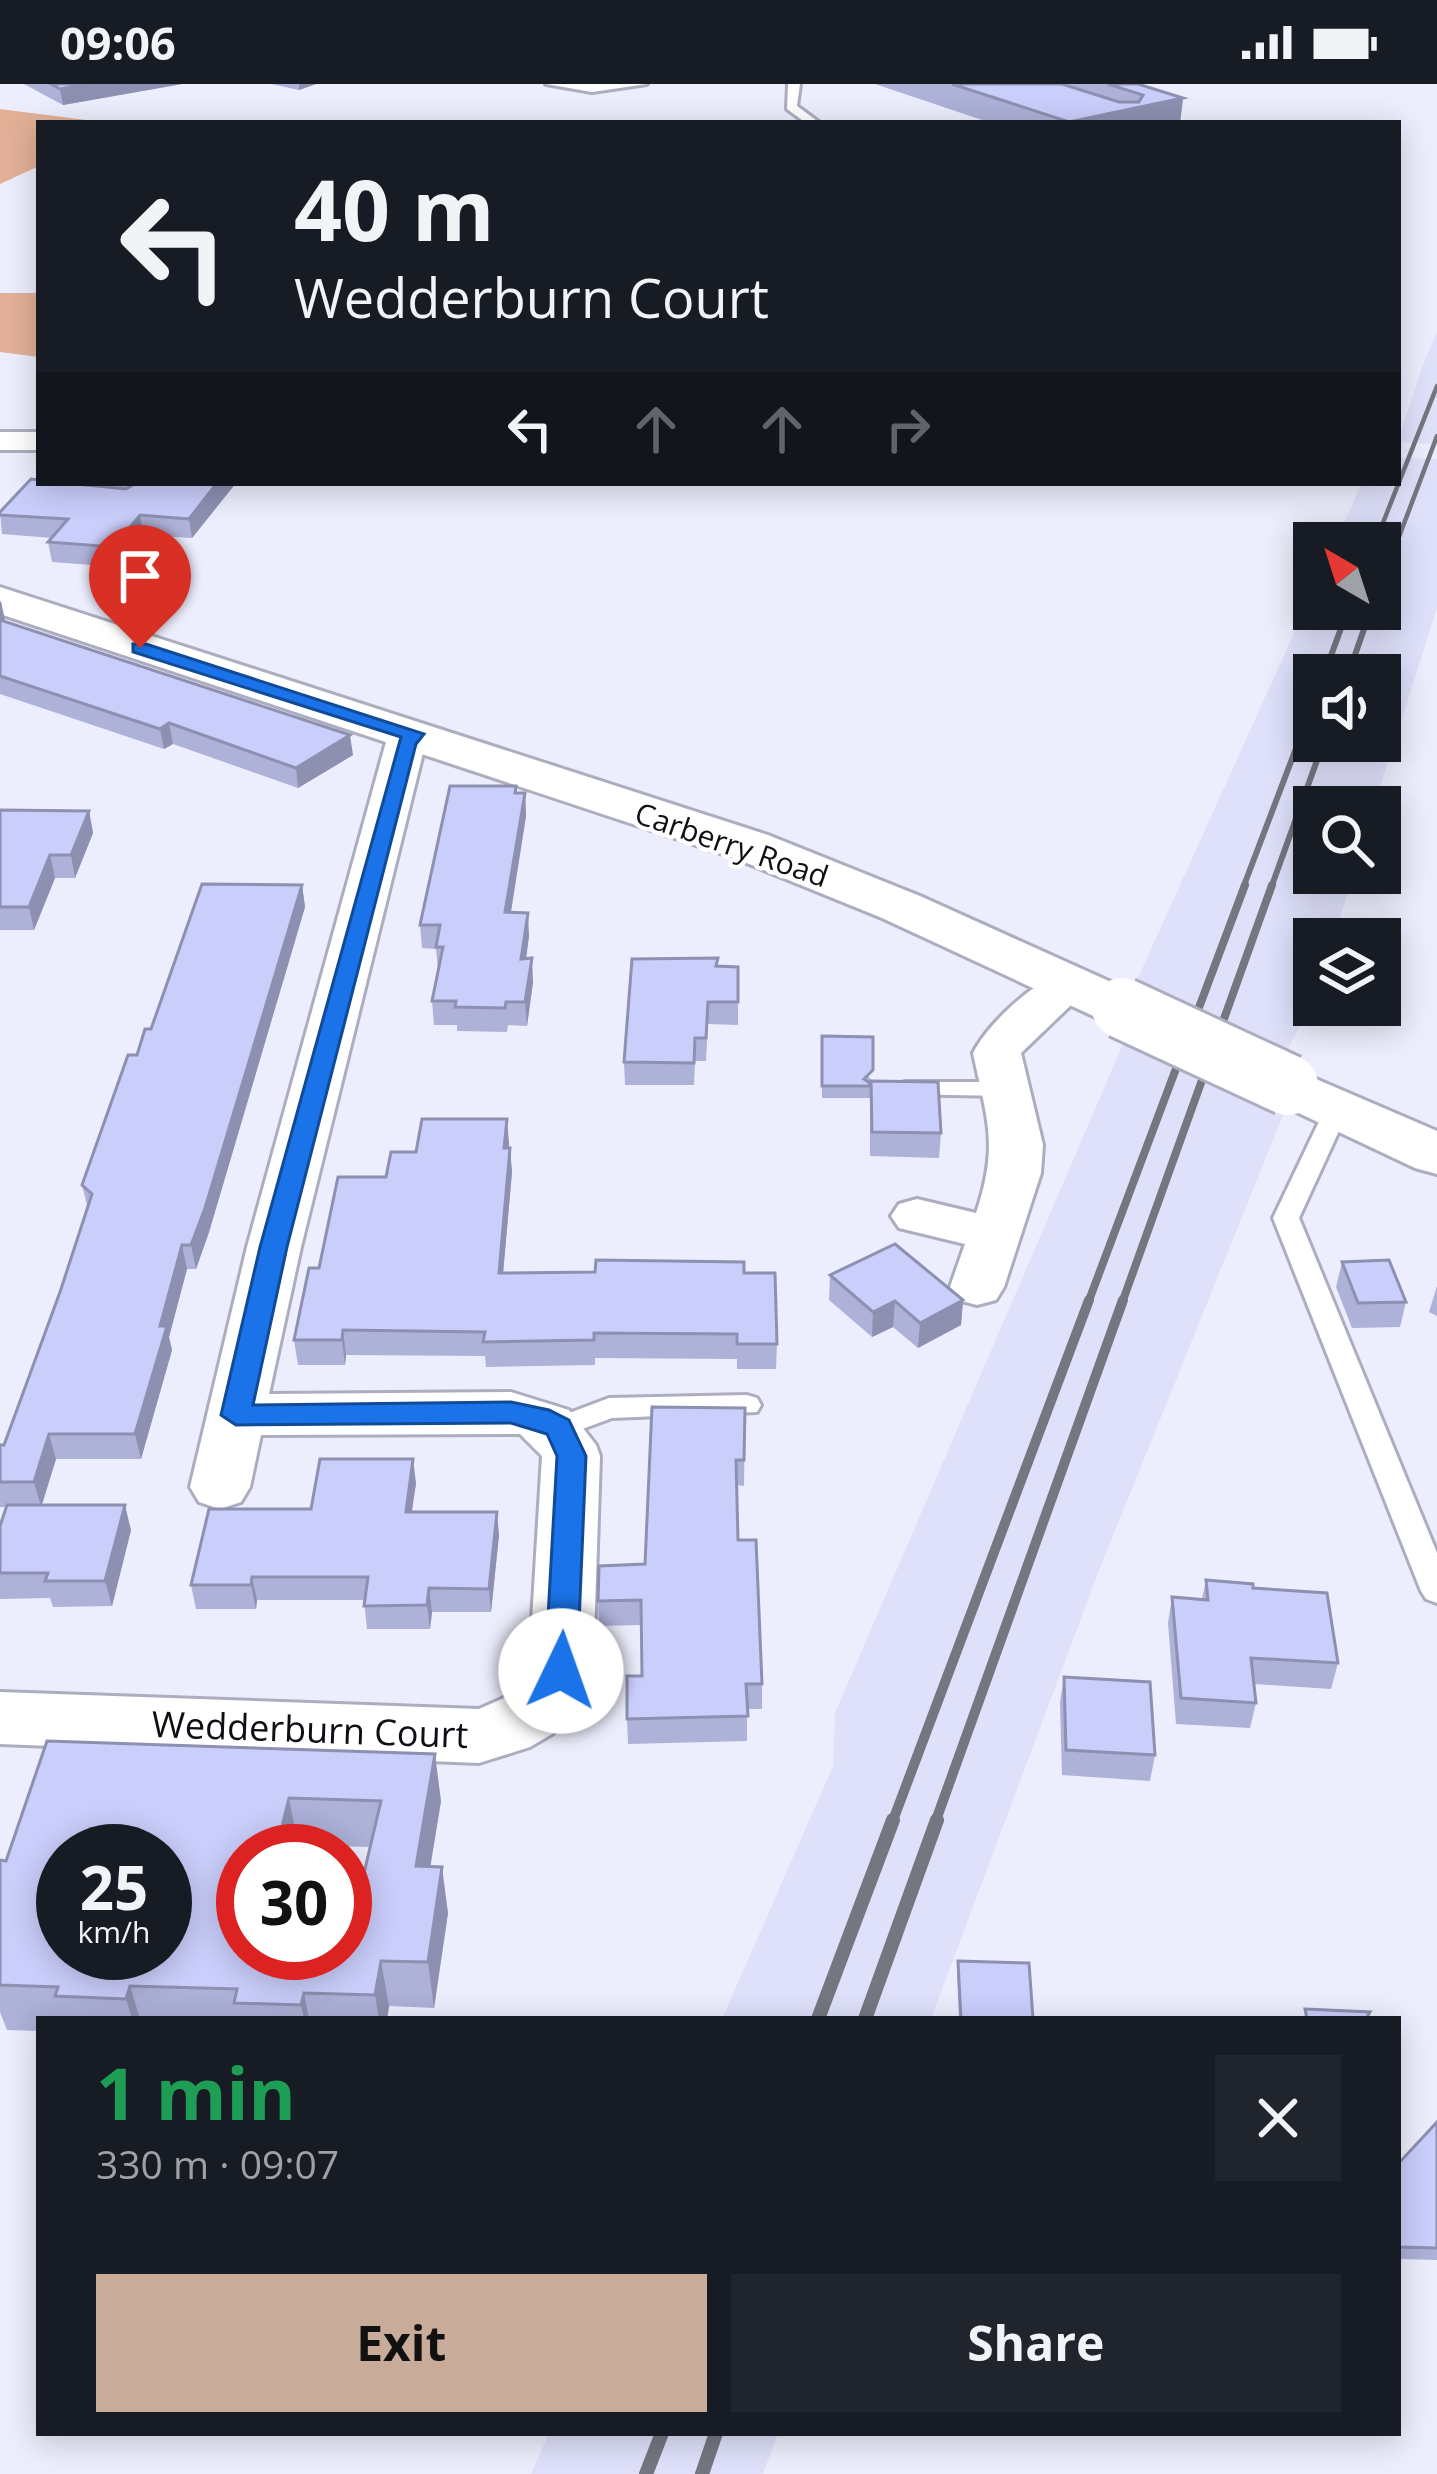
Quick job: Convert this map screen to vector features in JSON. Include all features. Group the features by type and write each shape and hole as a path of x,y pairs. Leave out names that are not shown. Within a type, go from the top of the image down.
{"main road":[{"name":"Carberry Road","path":"0,599 803,866 1097,996 1437,1155"}],"street":[{"path":"0,441 36,441"},
{"path":"220,1487 274,1247 406,742 414,734"},
{"path":"977,1287 1015,1173 1018,1145 997,1053 1001,1043 1097,996"},
{"path":"917,1216 994,1234"},
{"path":"236,1415 511,1412 539,1417 558,1428"},
{"name":"Wedderburn Court","path":"0,1718 479,1736 505,1732 527,1719 549,1696 561,1671 572,1456 558,1428"}],"lane":[{"path":"552,84 592,89 641,84"},
{"path":"794,84 790,107 810,120"},
{"path":"880,1090 1004,1089"},
{"path":"1312,1097 1286,1218 1437,1591"},
{"path":"558,1428 608,1408 747,1406"}],"shaded area":[{"path":"0,109 86,120 36,120 36,167 0,184"},
{"path":"0,293 36,293 36,357 0,352"},
{"path":"1437,332 1437,444 1401,442 1401,433"},
{"path":"1401,458 1437,459 1437,608 1401,722 1401,654 1293,654 1293,762 1388,762 1381,786 1293,786 1293,894 1347,894 1340,918 1293,918 1293,1026 1300,1026 1281,1062 1132,991 1295,630 1401,630 1401,522 1344,522 1361,486 1401,486"},
{"path":"1126,1037 1286,1108 1098,1573 932,2016 723,2016 833,1766 835,1713"},
{"path":"548,2436 777,2436 763,2474 531,2474"}],"building":[{"path":"51,84 88,84 60,89"},
{"path":"952,84 1062,84 1119,102 1139,102 1143,95 1108,84 1138,84 1183,98 1078,120 1063,120"},
{"path":"31,479 36,480 36,486 215,486 189,519 140,515 114,547 48,542 68,519 0,512"},
{"path":"0,620 350,735 296,768 169,723 160,729 0,676"},
{"path":"450,786 516,786 515,793 525,793 505,912 528,913 521,959 532,958 525,1002 506,1002 505,1008 455,1007 456,1001 432,1001 443,947 436,947 440,925 420,925"},
{"path":"0,810 89,811 71,855 50,855 29,907 0,907"},
{"path":"202,884 302,885 205,1208 191,1245 182,1245 160,1326 167,1326 135,1434 49,1434 34,1482 0,1482 0,1445 4,1445 92,1194 82,1185 128,1055 137,1055 145,1029 151,1029"},
{"path":"718,958 716,966 738,967 738,1002 708,1002 706,1038 695,1038 694,1063 624,1062 632,959"},
{"path":"822,1036 873,1037 873,1070 864,1079 874,1086 822,1086"},
{"path":"871,1081 938,1082 941,1133 872,1132"},
{"path":"422,1119 507,1119 504,1148 510,1148 499,1273 595,1272 596,1260 744,1262 744,1273 775,1273 777,1344 737,1344 737,1334 594,1333 594,1340 483,1342 485,1332 343,1330 342,1340 294,1340 309,1268 319,1268 338,1177 386,1177 391,1152 416,1152"},
{"path":"895,1244 963,1300 920,1323 895,1301 873,1312 830,1275"},
{"path":"1389,1260 1406,1302 1358,1303 1342,1262"},
{"path":"652,1407 745,1408 744,1460 736,1460 738,1540 756,1540 762,1684 746,1684 748,1716 627,1719 627,1676 642,1676 641,1600 598,1601 599,1566 645,1564"},
{"path":"320,1459 413,1459 406,1512 497,1512 489,1589 429,1588 427,1605 364,1606 368,1577 252,1577 251,1585 191,1585 209,1509 311,1509"},
{"path":"7,1505 125,1505 105,1581 45,1581 48,1573 0,1573 0,1526"},
{"path":"1206,1580 1327,1593 1338,1663 1251,1658 1256,1703 1181,1698 1172,1597 1208,1600"},
{"path":"1064,1677 1150,1682 1155,1755 1066,1750"},
{"path":"47,1741 435,1754 416,1866 442,1867 428,1962 381,1961 375,1995 304,1993 301,2005 234,2003 237,1989 130,1986 126,1999 55,1996 58,1987 0,1985 0,1860 6,1861"},
{"path":"958,1961 1029,1963 1033,2016 961,2016"},
{"path":"1305,2009 1370,2012 1368,2016 1306,2016"},
{"path":"1437,2122 1437,2248 1401,2247 1401,2161"}],"railway":[{"path":"1401,477 1437,386"},
{"path":"1401,531 1437,436"},
{"path":"1383,522 1398,486"},
{"path":"1332,654 1340,630"},
{"path":"1355,654 1364,630"},
{"path":"1243,888 1293,756"},
{"path":"1271,888 1316,762"},
{"path":"1088,1303 1245,885"},
{"path":"1122,1303 1272,885"},
{"path":"892,1823 1089,1300"},
{"path":"935,1823 1123,1300"},
{"path":"819,2016 893,1820"},
{"path":"866,2016 937,1820"},
{"path":"646,2474 661,2436"},
{"path":"702,2474 715,2436"}],"route":[{"path":"140,648 414,734 406,742 274,1247 236,1415 511,1412 539,1417 558,1428 572,1456 561,1671"}]}
